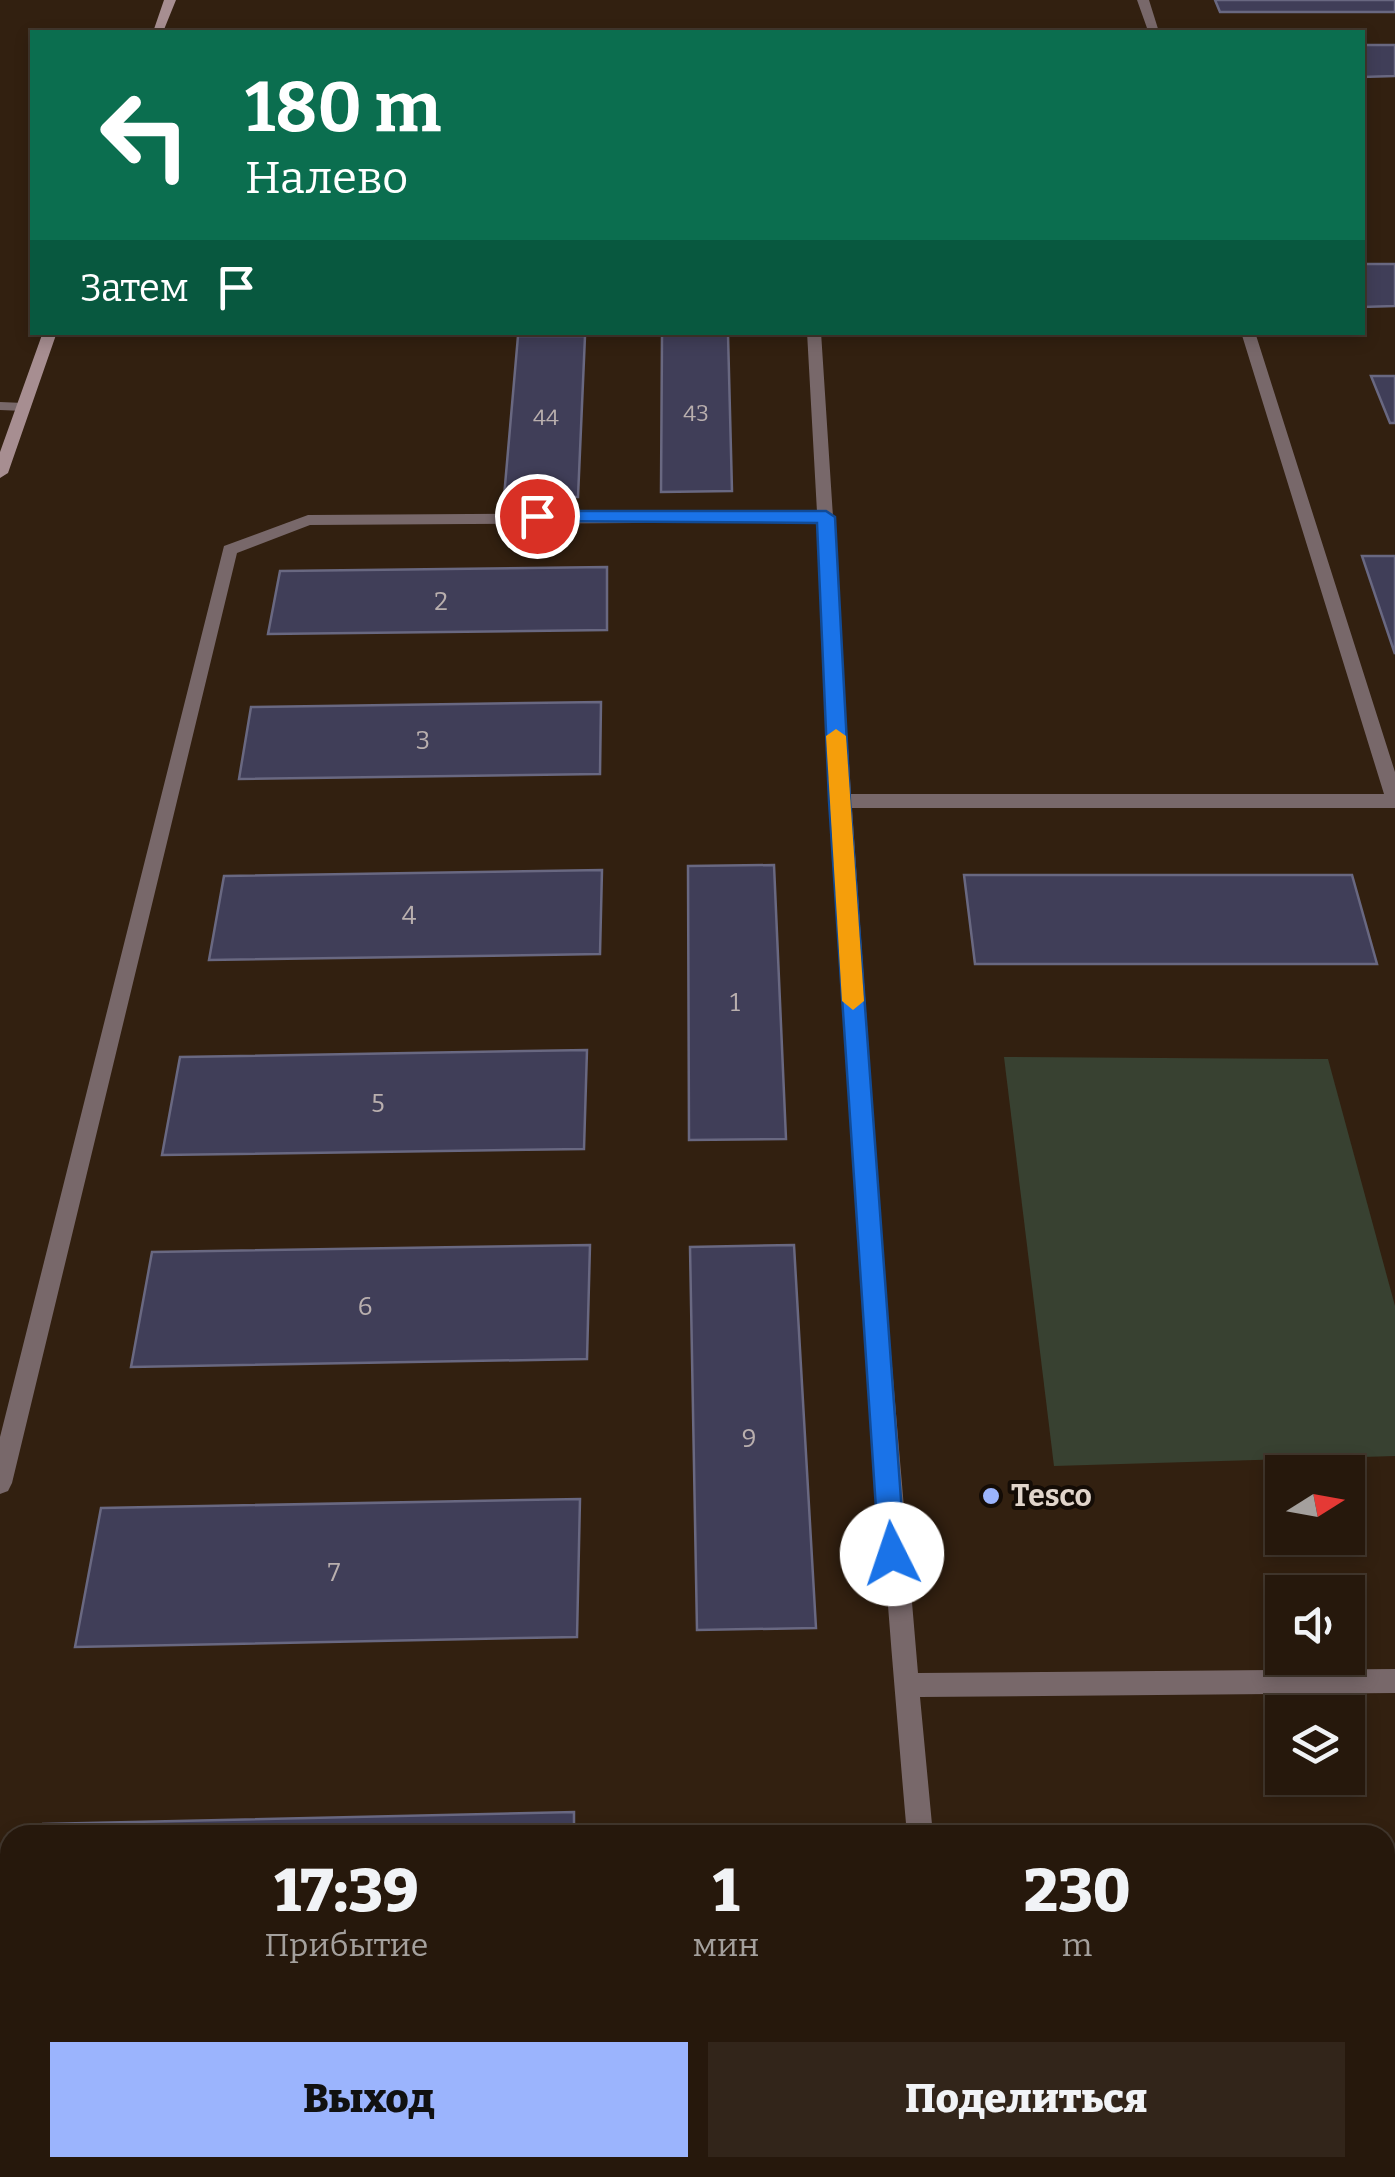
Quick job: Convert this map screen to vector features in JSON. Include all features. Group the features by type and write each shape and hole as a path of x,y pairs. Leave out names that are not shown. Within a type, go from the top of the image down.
{"main road":[{"path":"159,30 170,0"},
{"path":"0,473 49,335"}],"street":[{"path":"1143,0 1153,30"},
{"path":"814,335 840,801 890,1534 919,1825"},
{"path":"840,801 1395,800 1249,335"},
{"path":"0,406 24,407"},
{"path":"0,1483 230,550 308,520 826,517"},
{"path":"906,1685 1395,1682"}],"green space":[{"path":"1004,1057 1328,1059 1395,1306 1395,1456 1265,1455 1265,1460 1054,1466"}],"building":[{"path":"1215,0 1395,0 1395,12 1220,12"},
{"path":"1365,45 1395,45 1395,76 1365,77"},
{"path":"1365,264 1395,264 1395,306 1365,307"},
{"path":"662,335 728,335 732,491 661,492"},
{"path":"518,336 585,336 578,497 504,497"},
{"path":"1371,376 1395,376 1395,423 1390,423"},
{"path":"1362,556 1395,556 1395,654"},
{"path":"607,567 607,630 268,634 280,571"},
{"path":"601,702 600,774 239,779 251,707"},
{"path":"774,865 786,1139 689,1140 688,866"},
{"path":"602,870 600,954 209,960 224,876"},
{"path":"964,875 1352,875 1377,964 975,964"},
{"path":"587,1050 584,1149 162,1155 180,1057"},
{"path":"590,1245 587,1359 131,1367 152,1252"},
{"path":"794,1245 816,1628 697,1630 690,1247"},
{"path":"580,1499 577,1637 75,1647 101,1508"},
{"path":"574,1812 574,1825 43,1824"}],"slow traffic":[{"path":"836,736 853,1001"}],"place":[{"name":"Tesco","path":"991,1496"}],"route":[{"path":"537,516 826,517 840,801 892,1554"}]}
